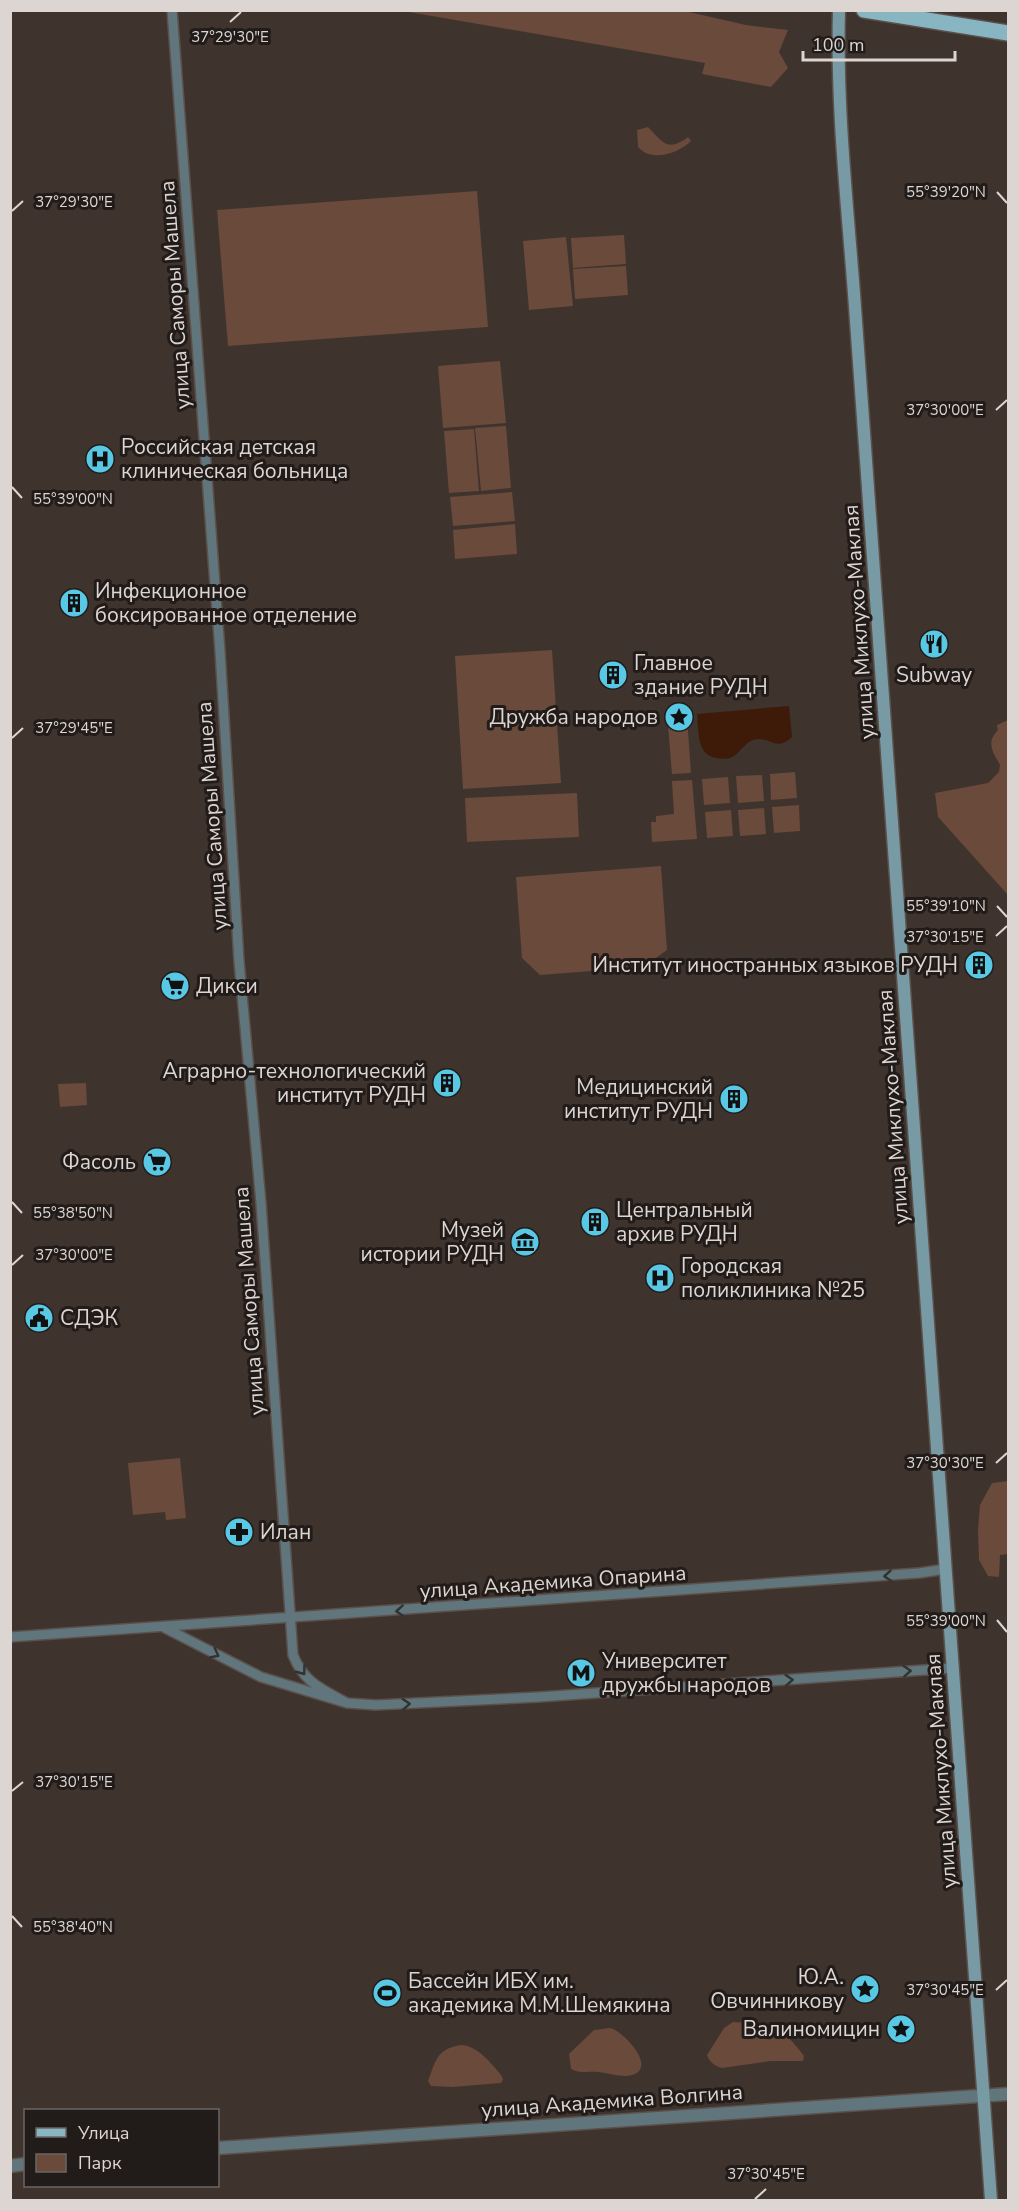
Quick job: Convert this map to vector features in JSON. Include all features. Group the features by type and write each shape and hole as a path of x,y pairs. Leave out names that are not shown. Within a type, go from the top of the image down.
{"main road":[{"name":"улица Миклухо-Маклая","path":"839,10 838,47 841,102 991,2200"},
{"path":"864,10 1008,33"}],"street":[{"name":"улица Саморы Машела","path":"172,10 220,651 244,1030 261,1203 293,1655 298,1669 307,1679 347,1703"},
{"name":"улица Академика Опарина","path":"10,1637 919,1574 946,1569"},
{"path":"162,1627 261,1677 347,1703 376,1705 539,1697 953,1668"},
{"name":"улица Академика Волгина","path":"219,2148 1008,2094"}],"green space":[{"path":"680,10 746,25 788,30 779,52 788,68 771,87 702,74 705,63 403,11"},
{"path":"648,127 661,141 670,145 688,137 691,141 673,152 650,154 638,147 637,130"},
{"path":"477,191 488,327 228,346 217,210"},
{"path":"624,235 626,264 573,268 571,238"},
{"path":"566,237 573,306 529,310 523,241"},
{"path":"626,266 628,295 575,299 573,269"},
{"path":"500,361 506,423 443,428 438,366"},
{"path":"506,426 511,488 481,491 475,428"},
{"path":"474,429 479,491 449,493 444,431"},
{"path":"512,492 515,521 453,526 450,497"},
{"path":"515,524 517,554 455,559 453,530"},
{"path":"552,650 561,783 463,789 455,656"},
{"path":"681,712 687,717 691,773 672,774 667,713"},
{"path":"1008,720 1008,895 938,817 935,793 988,783 999,772 1000,765 991,743 998,730 997,725"},
{"path":"795,772 797,798 771,800 770,774"},
{"path":"762,775 764,801 738,803 736,776"},
{"path":"728,777 730,803 704,805 702,779"},
{"path":"692,780 697,839 652,842 651,822 656,822 656,816 674,814 672,781"},
{"path":"577,793 579,837 467,842 465,798"},
{"path":"799,805 800,831 774,833 772,807"},
{"path":"764,808 766,834 740,836 738,810"},
{"path":"731,810 733,836 707,838 705,812"},
{"path":"661,866 667,950 643,967 540,975 522,958 516,877"},
{"path":"86,1083 87,1105 60,1107 58,1084"},
{"path":"180,1458 186,1518 166,1520 165,1512 133,1515 128,1463"},
{"path":"1008,1481 1008,1554 1000,1555 999,1577 988,1576 979,1560 980,1505 992,1483"},
{"path":"733,2022 757,2023 774,2027 796,2045 804,2056 803,2061 770,2061 722,2068 715,2065 707,2055 724,2028"},
{"path":"610,2028 623,2035 636,2050 640,2057 639,2071 624,2076 571,2069 569,2054 594,2030"},
{"path":"461,2045 473,2048 484,2056 501,2075 503,2079 501,2083 452,2087 431,2086 428,2081 438,2057 446,2050"}],"shaded area":[{"path":"789,706 792,737 786,742 777,744 759,739 753,740 733,756 725,759 710,756 702,747 697,714"}],"place":[{"name":"Российская детская клиническая больница","path":"100,459"},
{"name":"Инфекционное боксированное отделение","path":"74,603"},
{"name":"Subway","path":"934,644"},
{"name":"Главное здание РУДН","path":"613,675"},
{"name":"Дружба народов","path":"679,717"},
{"name":"Институт иностранных языков РУДН","path":"979,965"},
{"name":"Дикси","path":"175,986"},
{"name":"Аграрно-технологический институт РУДН","path":"447,1083"},
{"name":"Медицинский институт РУДН","path":"734,1099"},
{"name":"Фасоль","path":"157,1162"},
{"name":"Центральный архив РУДН","path":"595,1222"},
{"name":"Музей истории РУДН","path":"525,1242"},
{"name":"Городская поликлиника №25","path":"660,1278"},
{"name":"СДЭК","path":"39,1318"},
{"name":"Илан","path":"239,1532"},
{"name":"Университет дружбы народов","path":"581,1673"},
{"name":"Ю.А. Овчинникову","path":"865,1989"},
{"name":"Бассейн ИБХ им. академика М.М.Шемякина","path":"387,1993"},
{"name":"Валиномицин","path":"901,2029"}]}
